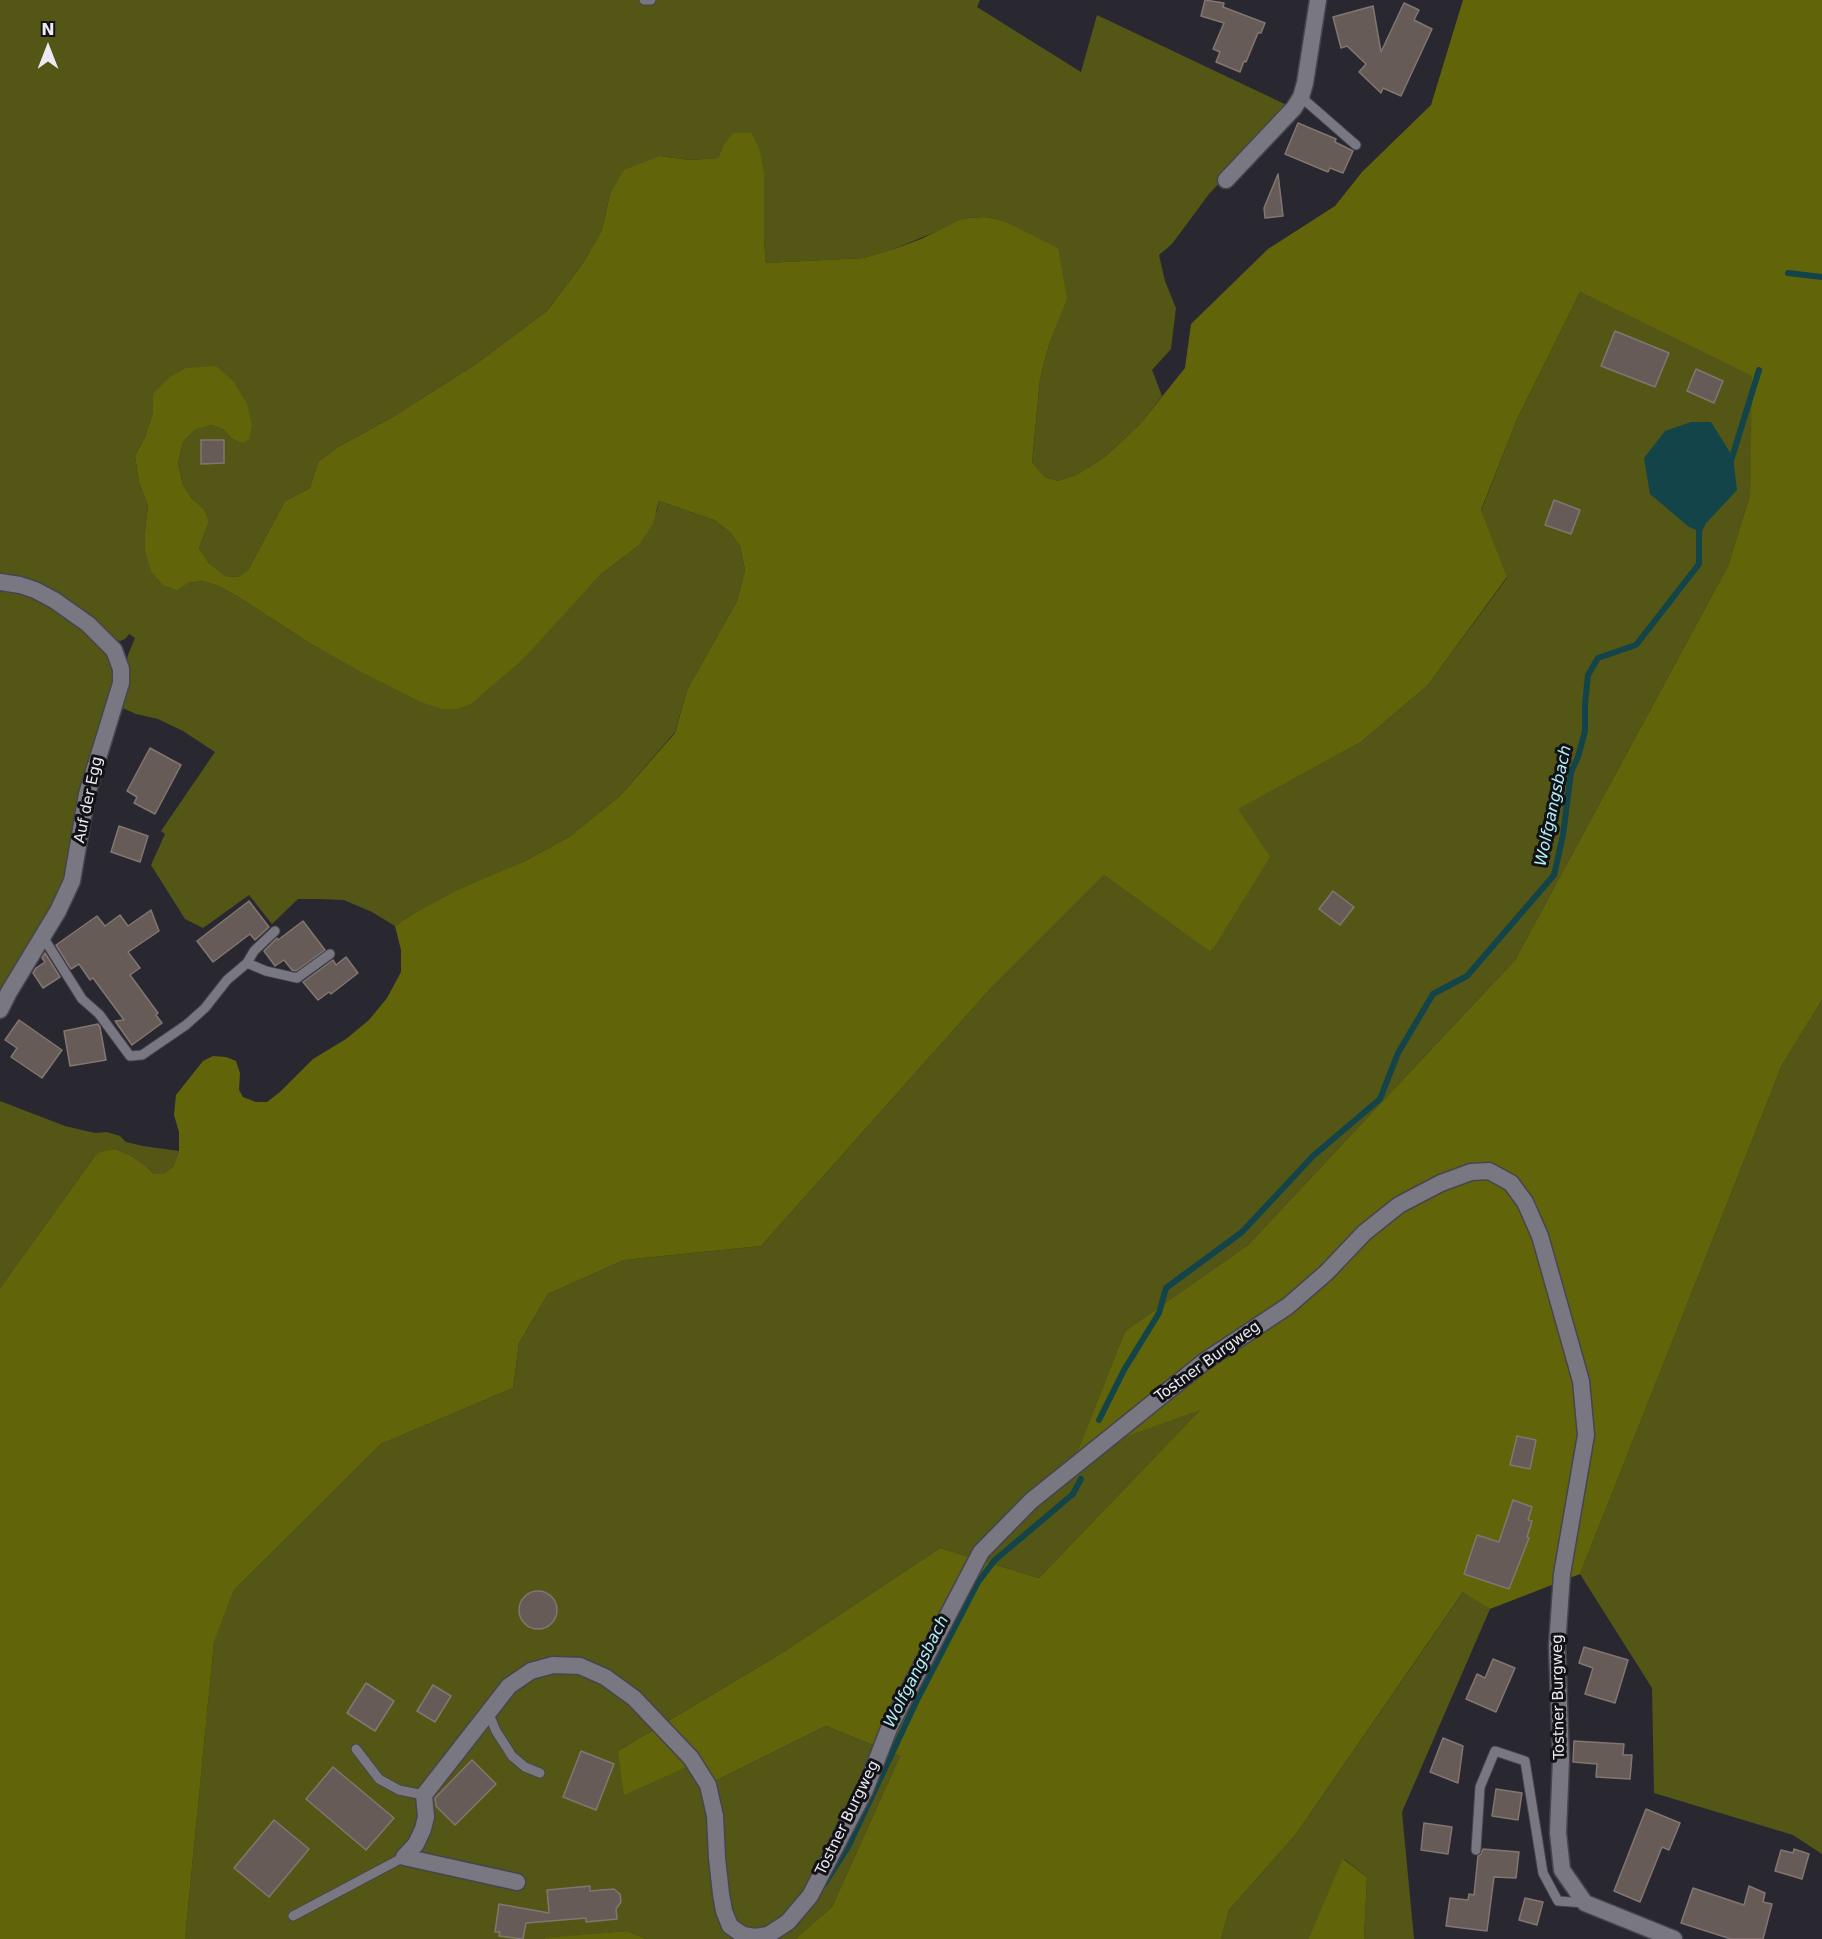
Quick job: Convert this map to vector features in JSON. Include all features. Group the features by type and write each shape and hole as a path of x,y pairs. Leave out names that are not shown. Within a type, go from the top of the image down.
{"street":[{"path":"1226,180 1287,116 1301,97 1318,0"},
{"name":"Auf der Egg","path":"0,582 20,585 54,600 88,624 114,650 121,669 121,683 87,794 72,881 66,898 0,1010"},
{"name":"Tostner Burgweg","path":"424,1795 509,1686 531,1671 553,1665 580,1666 605,1677 634,1698 691,1758 708,1785 715,1816 721,1894 730,1926 743,1935 755,1937 768,1935 788,1922 810,1896 865,1790 890,1726 981,1552 1031,1501 1205,1360 1288,1306 1328,1272 1364,1233 1399,1205 1441,1183 1471,1172 1489,1171 1511,1183 1525,1202 1540,1236 1581,1381 1586,1435 1562,1574 1557,1646 1561,1760 1558,1833 1562,1870 1585,1904"},
{"path":"404,1857 416,1844 423,1830 426,1817 424,1795"},
{"path":"404,1857 517,1882"},
{"path":"1585,1904 1674,1939"}],"lane":[{"path":"644,0 651,0"},
{"path":"1301,97 1356,145"},
{"path":"43,936 82,999 99,1014 129,1060 142,1055 186,1025 205,1008 227,980 247,963 254,951 275,931"},
{"path":"247,963 266,971 297,978 330,954"},
{"path":"488,1712 496,1731 512,1755 525,1767 540,1773"},
{"path":"356,1749 379,1779 399,1790 424,1795"},
{"path":"1476,1850 1480,1787 1495,1751 1525,1761 1543,1872 1558,1901 1585,1904"},
{"path":"293,1916 404,1857"}],"shaded area":[{"path":"0,0 980,0 977,7 1081,72 1097,15 1291,107 1209,194 1172,244 1159,255 1165,281 1176,308 1171,349 1152,370 1162,396 1140,424 1105,457 1078,474 1058,481 1045,477 1032,464 1040,379 1050,341 1026,234 997,219 969,218 894,249 863,258 766,263 764,240 723,146 718,158 690,160 660,156 610,194 602,230 583,263 547,311 476,364 391,418 338,447 318,462 310,488 285,501 248,570 238,577 225,576 209,563 199,548 209,522 205,510 192,499 183,485 178,463 183,442 193,430 211,425 223,429 231,438 249,439 153,394 153,412 145,437 135,456 139,482 148,506 145,531 188,583 202,581 216,585 311,644 418,701 565,612 601,574 638,546 657,511 659,501 714,520 730,532 740,546 745,570 737,601 687,690 675,732 620,796 569,837 523,862 413,914 395,926 372,912 344,900 319,899 298,899 272,924 249,895 203,928 185,919 151,865 165,834 161,831 215,752 183,731 158,719 136,714 118,706 128,655 135,638 129,634 120,641 113,640 0,576"},
{"path":"1463,0 1822,0 1822,1000 1782,1065 1580,1574 1490,1609 1463,1592 1296,1834 1229,1910 1221,1939 795,1939 832,1907 900,1756 826,1726 713,1782 693,1764 624,1795 618,1751 782,1653 940,1548 1039,1578 1200,1410 1077,1454 1125,1331 1248,1245 1515,960 1728,566 1750,495 1752,376 1580,292 1518,417 1481,510 1507,577 1428,685 1361,742 1238,809 1270,857 1211,952 1104,875 990,989 761,1246 624,1260 548,1294 519,1343 513,1388 381,1444 234,1590 214,1642 185,1939 0,1939 0,1288 95,1156 115,1149 128,1154 154,1174 163,1174 173,1167 179,1151 179,1132 174,1115 176,1095 203,1061 213,1056 236,1061 240,1073 239,1090 243,1097 256,1102 267,1102 313,1059 346,1039 369,1020 387,998 401,972 401,950 395,926 458,890 523,862 569,837 620,796 675,733 687,690 737,601 745,570 740,546 730,532 714,520 659,501 653,524 638,546 601,574 523,659 471,704 456,709 442,709 418,701 358,670 311,644 216,585 202,581 188,583 177,590 163,585 151,571 145,551 148,506 139,482 135,456 145,437 153,412 153,394 170,377 186,368 216,366 233,381 247,404 252,426 249,439 243,443 231,438 223,429 211,425 194,430 183,442 178,463 183,485 192,499 205,510 209,522 199,548 209,563 225,576 238,577 248,570 285,501 310,488 318,462 338,447 391,418 476,364 547,311 583,263 602,230 610,194 624,170 660,156 690,160 718,158 723,146 733,133 751,133 759,147 764,173 766,263 863,258 921,239 958,221 984,217 1010,224 1058,248 1067,299 1050,341 1040,379 1032,463 1045,477 1058,481 1078,474 1105,457 1140,424 1185,368 1191,324 1268,249 1335,206 1362,172 1431,105"},
{"path":"1580,292 1753,376 1750,495 1728,566 1515,960 1248,1245 1125,1331 1078,1453 1201,1409 1039,1578 940,1548 782,1653 618,1751 693,1764 713,1782 826,1726 900,1756 832,1907 795,1939 646,1939 627,1931 545,1939 185,1939 214,1641 234,1590 381,1444 513,1388 519,1343 548,1294 624,1260 761,1246 990,989 1104,875 1212,952 1237,809 1361,742 1428,685 1507,578 1481,511 1518,417"},
{"path":"0,586 19,589 72,617 113,661 114,682 67,880 0,999"},
{"path":"1822,1000 1822,1854 1793,1835 1654,1793 1652,1688 1580,1574 1782,1065"},
{"path":"0,1101 65,1126 95,1133 107,1132 120,1136 126,1142 179,1151 173,1167 163,1174 154,1174 128,1154 115,1149 95,1156 0,1288"},
{"path":"1464,1591 1490,1609 1402,1812 1414,1939 1364,1939 1367,1877 1344,1859 1308,1939 1221,1939 1229,1910 1296,1834"},
{"path":"1343,1859 1367,1877 1364,1939 1308,1939"},
{"path":"627,1931 646,1939 545,1939 545,1938"}],"water":[{"path":"1691,422 1711,422 1733,457 1737,490 1699,531 1689,527 1650,494 1644,458 1665,431"}],"building":[{"path":"1205,0 1224,3 1223,7 1265,23 1240,72 1216,62 1220,52 1213,49 1224,23 1201,16"},
{"path":"1404,3 1419,10 1414,20 1432,29 1401,96 1383,88 1381,93 1359,72 1366,64 1347,46 1341,48 1333,17 1373,6 1381,52"},
{"path":"1298,123 1336,139 1335,142 1353,151 1343,173 1330,168 1328,172 1285,154"},
{"path":"1278,174 1283,216 1265,218 1264,208"},
{"path":"1615,331 1669,353 1655,387 1601,366"},
{"path":"1696,369 1723,381 1714,403 1687,391"},
{"path":"201,440 224,440 224,463 201,464"},
{"path":"1554,500 1580,510 1571,534 1545,525"},
{"path":"150,748 181,765 155,814 134,803 137,797 127,791"},
{"path":"119,826 148,836 140,862 111,852"},
{"path":"1333,891 1354,907 1340,925 1319,909"},
{"path":"249,901 269,927 255,940 250,934 213,962 197,941"},
{"path":"151,910 159,931 128,952 140,968 130,975 158,1013 156,1015 162,1023 132,1045 115,1021 124,1020 93,978 90,980 79,964 71,969 56,945 97,916 105,926 120,915 128,926"},
{"path":"303,921 325,950 296,971 292,970 284,960 275,966 264,951 277,938 278,940"},
{"path":"45,953 60,977 43,988 33,973 45,962 42,958"},
{"path":"346,957 358,973 331,994 329,992 318,1000 303,982 333,960 336,965"},
{"path":"19,1020 62,1050 42,1078 11,1057 17,1048 5,1040"},
{"path":"98,1024 106,1060 70,1066 64,1031"},
{"path":"1517,1436 1536,1440 1530,1469 1510,1465"},
{"path":"1513,1500 1532,1507 1528,1520 1532,1521 1527,1537 1529,1538 1509,1589 1464,1574 1477,1535 1499,1542"},
{"path":"538,1591 552,1596 557,1610 552,1624 538,1629 524,1624 519,1610 524,1596"},
{"path":"1584,1647 1628,1660 1615,1703 1585,1694 1593,1668 1579,1663"},
{"path":"1493,1659 1515,1668 1496,1712 1466,1699 1477,1674 1485,1678"},
{"path":"366,1683 394,1701 375,1731 347,1713"},
{"path":"433,1685 451,1696 435,1722 417,1711"},
{"path":"1443,1738 1463,1746 1458,1783 1430,1772"},
{"path":"1574,1741 1624,1744 1623,1755 1632,1755 1630,1779 1596,1777 1597,1764 1573,1762"},
{"path":"581,1751 614,1764 596,1810 563,1797"},
{"path":"472,1760 496,1784 455,1825 436,1806 435,1798"},
{"path":"333,1767 394,1818 366,1850 306,1799"},
{"path":"1496,1789 1522,1793 1518,1820 1492,1816"},
{"path":"1646,1809 1680,1823 1669,1850 1662,1847 1640,1902 1614,1891"},
{"path":"274,1820 309,1849 269,1897 234,1868"},
{"path":"1424,1823 1452,1827 1448,1854 1421,1850"},
{"path":"1483,1849 1519,1852 1516,1878 1494,1877 1487,1931 1446,1926 1450,1898 1468,1900 1469,1894 1474,1895 1478,1856"},
{"path":"1794,1849 1809,1854 1802,1879 1775,1871 1781,1850 1793,1853"},
{"path":"590,1886 590,1891 614,1889 620,1894 621,1902 616,1909 617,1919 586,1922 586,1918 526,1923 523,1939 499,1936 500,1932 495,1932 499,1904 549,1913 547,1890"},
{"path":"1749,1886 1765,1893 1763,1902 1772,1904 1763,1939 1731,1939 1681,1923 1693,1888 1744,1905"},
{"path":"1525,1898 1543,1902 1537,1925 1519,1920"}],"waterway":[{"name":"Wolfgangsbach","path":"1788,273 1822,277"},
{"name":"Wolfgangsbach","path":"1730,464 1759,370"},
{"name":"Wolfgangsbach","path":"1099,1420 1124,1370 1159,1313 1166,1288 1242,1232 1313,1156 1380,1099 1398,1053 1433,994 1467,976 1554,875 1563,835 1571,772 1585,731 1588,675 1598,658 1636,645 1699,564 1699,531 1702,525"},
{"name":"Wolfgangsbach","path":"825,1883 848,1847 918,1698 978,1582 995,1560 1073,1494 1081,1479"}]}
